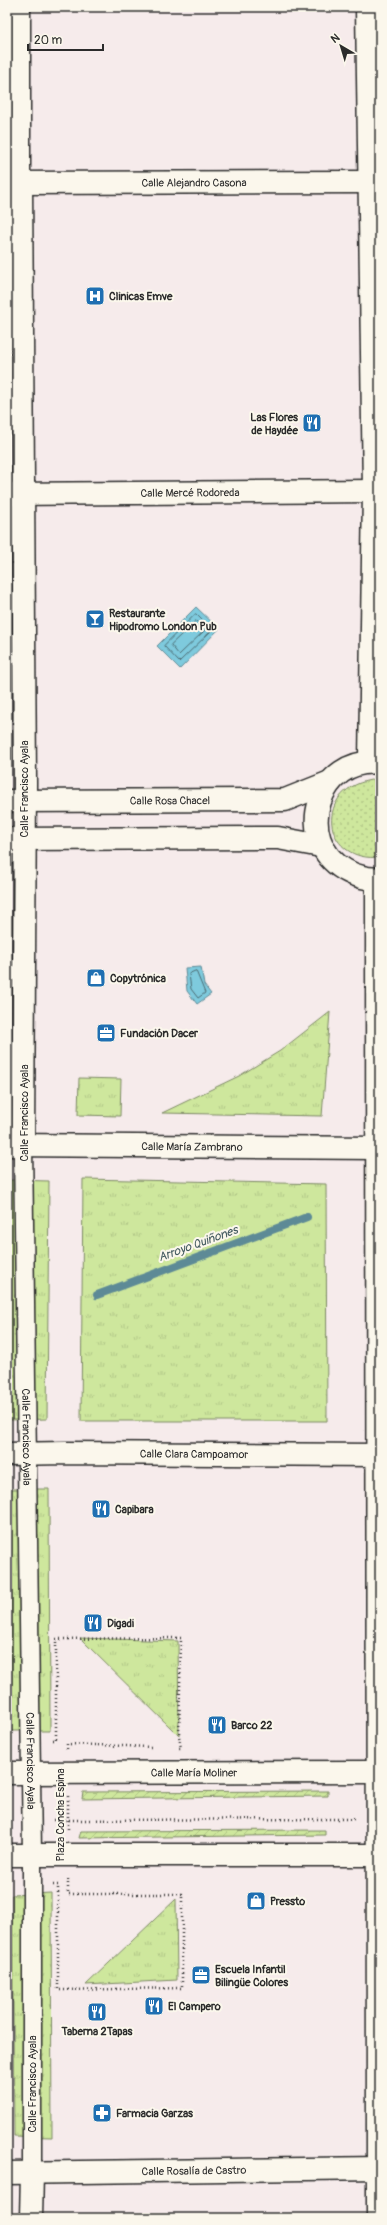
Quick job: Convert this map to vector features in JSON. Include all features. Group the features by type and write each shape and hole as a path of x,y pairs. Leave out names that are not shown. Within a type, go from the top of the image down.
{"street":[{"name":"Calle Francisco Ayala","path":"21,7 14,183 16,801 15,1145 17,1454 31,1740 31,2218"},
{"path":"367,7 374,182 375,763 348,768 330,782 318,802 315,824 321,846 335,864 355,876 379,878 377,1148 379,1455 378,2218"},
{"name":"Calle Alejandro Casona","path":"14,183 374,182"},
{"name":"Calle Mercé Rodoreda","path":"14,494 374,491"},
{"name":"Calle Rosa Chacel","path":"16,801 285,800 330,782"},
{"path":"16,839 278,838 321,846"},
{"name":"Calle María Zambrano","path":"15,1145 377,1148"},
{"name":"Calle Clara Campoamor","path":"17,1454 379,1455"},
{"name":"Calle María Moliner","path":"7,1773 379,1772"},
{"path":"7,1855 379,1855"},
{"name":"Calle Rosalía de Castro","path":"7,2173 379,2168"}],"path":[{"path":"31,1740 56,1740 56,1639 181,1638 179,1736 181,1748 173,1747"},
{"name":"Plaza Concha Espina","path":"32,1885 58,1885 58,1990 182,1988 182,1894 68,1894 67,1744 158,1747"},
{"path":"32,1820 378,1819"}],"green space":[{"path":"371,780 380,781 380,857 361,856 347,849 337,839 332,825 333,811 339,798 352,787"},
{"path":"330,1012 322,1116 162,1113 239,1076 280,1051"},
{"path":"79,1078 121,1079 120,1116 78,1115"},
{"path":"83,1179 326,1184 327,1421 81,1421"},
{"path":"9,1180 49,1181 47,1419 9,1420"},
{"path":"11,1489 49,1489 50,1731 11,1731"},
{"path":"80,1638 178,1641 179,1736"},
{"path":"328,1791 328,1796 82,1799 83,1792"},
{"path":"325,1830 325,1835 79,1838 81,1831"},
{"path":"51,1893 52,2137 14,2136 12,1895"},
{"path":"176,1899 177,1980 86,1985"}],"water":[{"path":"196,607 219,629 180,669 157,646"},
{"path":"201,967 204,985 211,994 197,1004 187,991 185,968"}],"waterway":[{"name":"Arroyo Quiñones","path":"97,1295 307,1217"}],"place":[{"name":"Clinicas Emve","path":"95,296"},
{"name":"Las Flores de Haydée","path":"312,423"},
{"name":"Restaurante Hipodromo London Pub","path":"95,619"},
{"name":"Copytrónica","path":"96,978"},
{"name":"Fundación Dacer","path":"106,1033"},
{"name":"Capibara","path":"101,1509"},
{"name":"Digadi","path":"93,1623"},
{"name":"Barco 22","path":"217,1725"},
{"name":"Pressto","path":"256,1901"},
{"name":"Escuela Infantil Bilingüe Colores","path":"201,1975"},
{"name":"El Campero","path":"154,2006"},
{"name":"Taberna 2Tapas","path":"97,2012"},
{"name":"Farmacia Garzas","path":"102,2113"}]}
